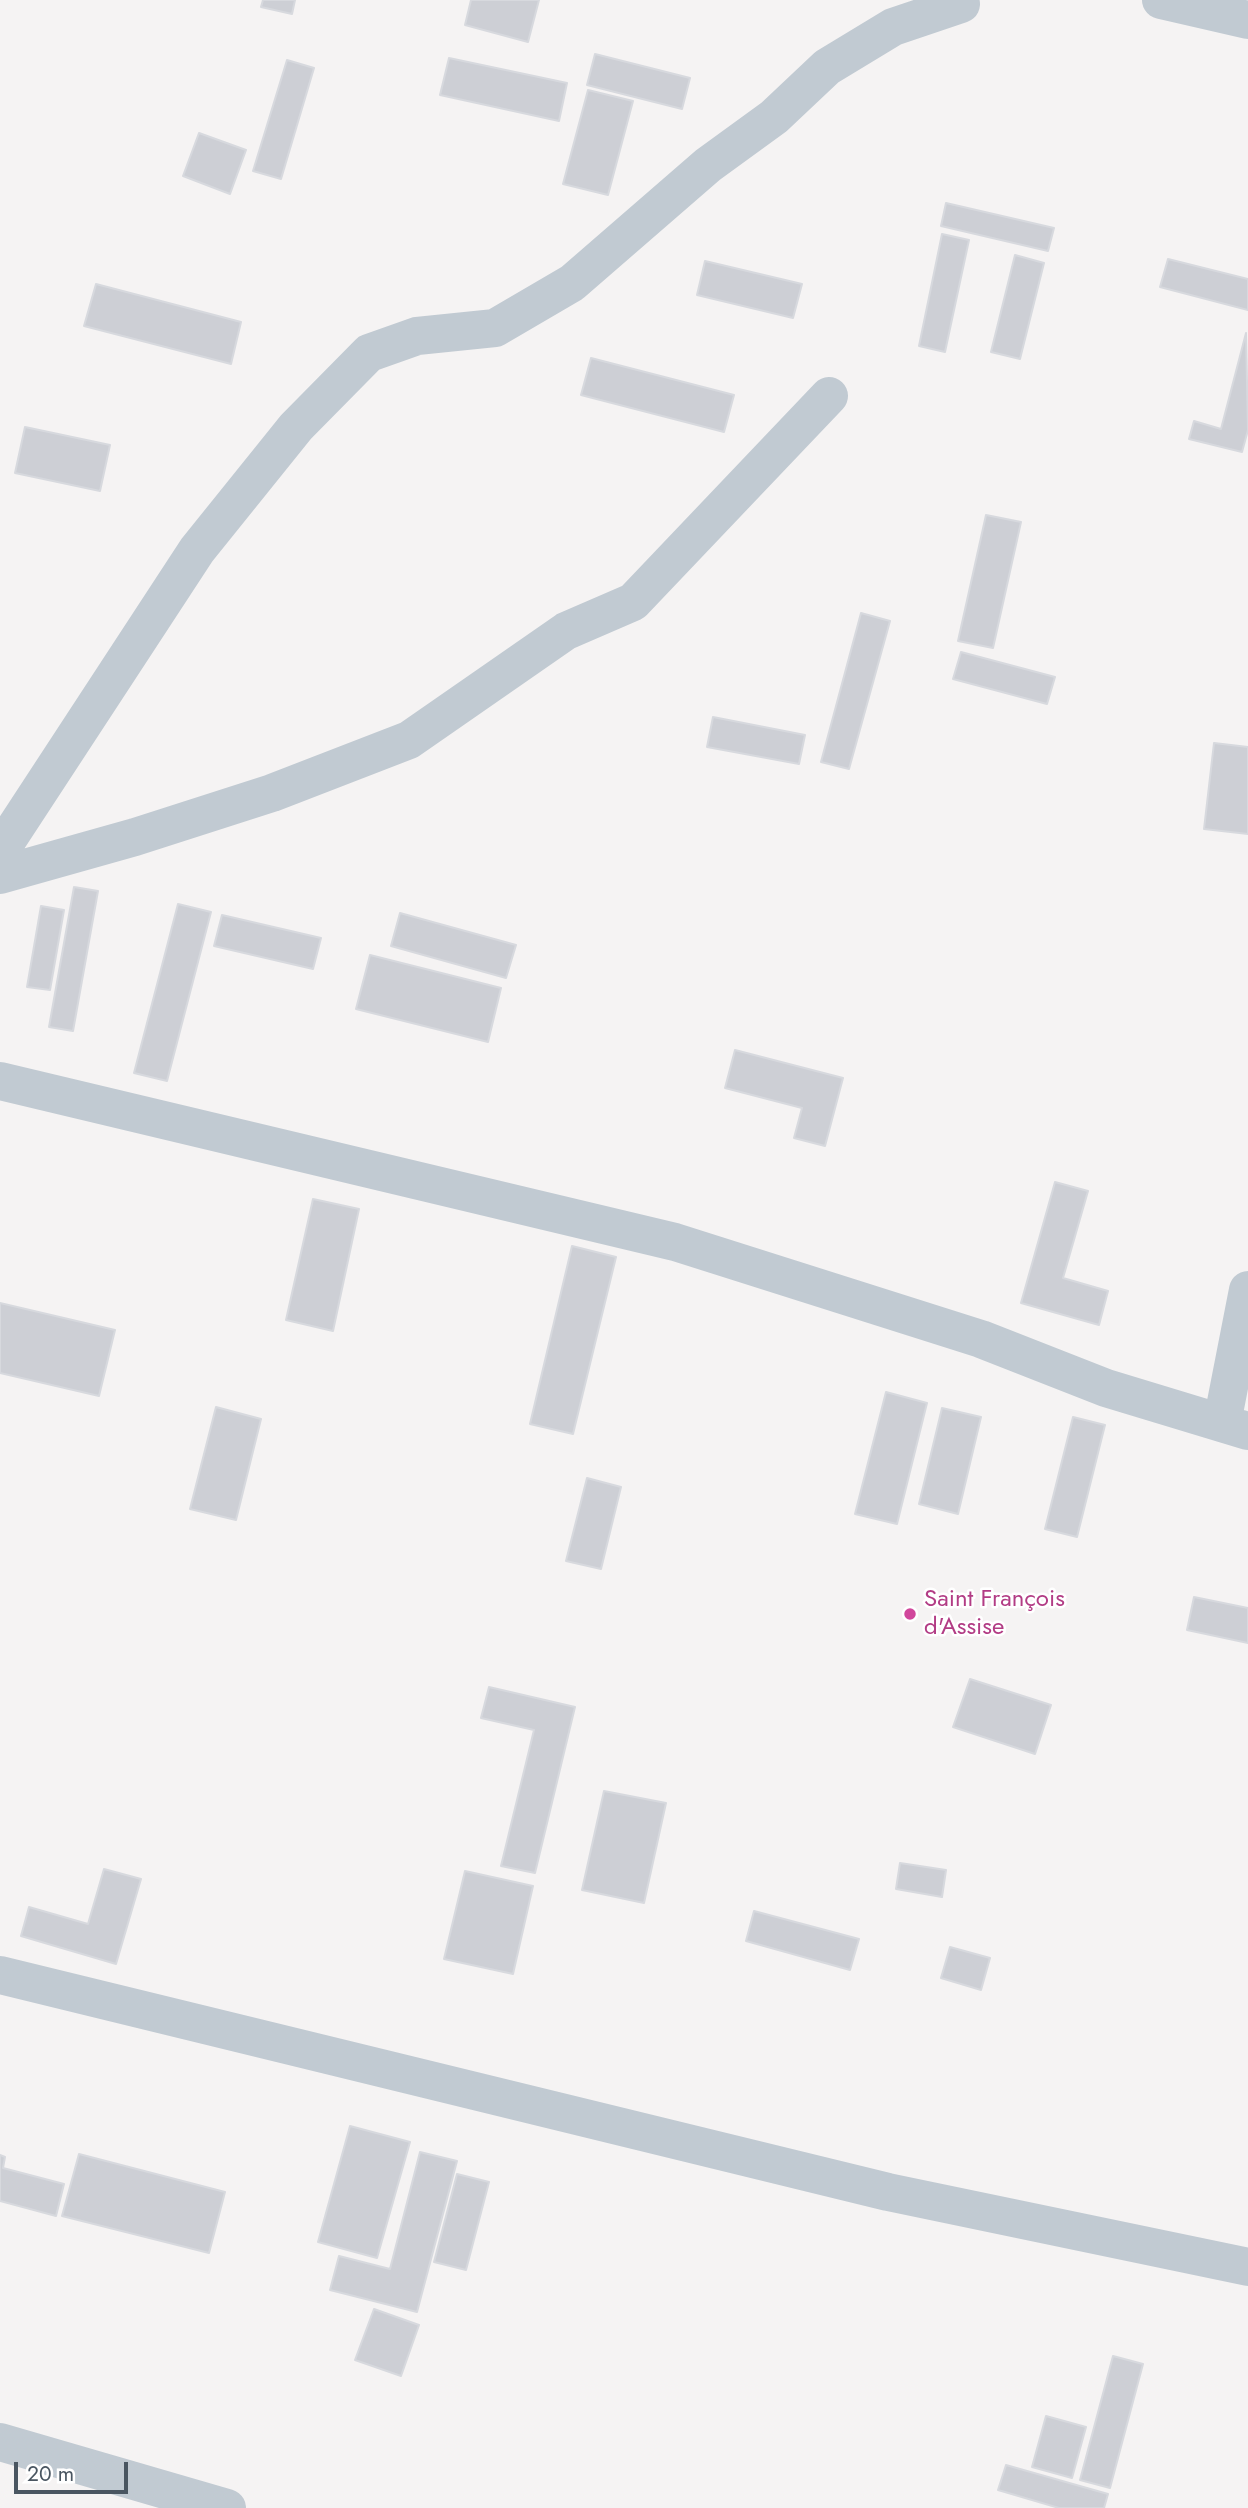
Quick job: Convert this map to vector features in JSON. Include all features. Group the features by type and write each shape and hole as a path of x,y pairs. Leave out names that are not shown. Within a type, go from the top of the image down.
{"street":[{"path":"1161,0 1248,20"},
{"path":"0,851 197,550 296,427 369,353 416,336 495,328 572,283 708,164 774,117 827,67 893,27 968,1"},
{"path":"0,876 272,793 409,740 566,631 633,602 829,396"},
{"path":"0,1081 675,1242 981,1339 1106,1388 1235,1427 1248,1290"},
{"path":"0,1975 888,2192 1248,2267"},
{"path":"0,2442 227,2508"}],"building":[{"path":"263,0 295,0 292,14 261,7"},
{"path":"471,0 539,0 528,42 465,25"},
{"path":"595,54 690,78 682,109 587,85"},
{"path":"449,58 567,83 559,121 440,95"},
{"path":"287,60 314,68 281,179 253,171"},
{"path":"588,90 633,101 608,195 563,184"},
{"path":"199,133 246,150 230,194 183,176"},
{"path":"946,203 1054,228 1048,251 941,226"},
{"path":"942,234 969,240 945,352 919,346"},
{"path":"1015,255 1044,263 1020,359 991,352"},
{"path":"1168,259 1248,279 1248,310 1160,287"},
{"path":"705,261 802,284 793,318 697,295"},
{"path":"96,284 241,322 231,364 84,326"},
{"path":"1246,333 1248,430 1242,452 1189,439 1194,421 1221,429"},
{"path":"591,358 734,395 724,432 581,395"},
{"path":"25,427 110,445 100,491 15,473"},
{"path":"986,515 1021,522 993,648 958,641"},
{"path":"861,613 890,621 849,769 821,762"},
{"path":"961,652 1055,677 1047,704 953,679"},
{"path":"713,717 805,735 799,764 707,747"},
{"path":"1214,743 1248,747 1248,834 1204,829"},
{"path":"74,887 98,891 73,1031 49,1027"},
{"path":"178,904 211,912 167,1081 134,1073"},
{"path":"41,906 64,910 50,990 27,987"},
{"path":"400,913 516,945 506,978 391,946"},
{"path":"222,915 321,938 313,969 214,946"},
{"path":"370,955 501,988 488,1042 356,1009"},
{"path":"735,1050 843,1078 825,1146 794,1138 802,1108 725,1088"},
{"path":"1055,1182 1088,1191 1063,1278 1108,1291 1099,1325 1021,1303"},
{"path":"313,1199 359,1209 333,1331 286,1320"},
{"path":"572,1246 616,1257 573,1434 530,1424"},
{"path":"0,1303 115,1330 99,1396 0,1373"},
{"path":"886,1392 927,1403 897,1524 855,1514"},
{"path":"216,1407 261,1419 236,1520 190,1509"},
{"path":"942,1408 981,1417 958,1514 919,1504"},
{"path":"1073,1417 1105,1425 1077,1537 1045,1529"},
{"path":"587,1478 621,1487 601,1569 566,1561"},
{"path":"1194,1597 1248,1608 1248,1643 1187,1630"},
{"path":"970,1679 1051,1705 1035,1754 953,1727"},
{"path":"489,1687 575,1707 535,1873 501,1866 534,1730 481,1718"},
{"path":"604,1791 666,1803 644,1903 582,1890"},
{"path":"900,1863 946,1870 942,1897 896,1889"},
{"path":"104,1869 141,1879 116,1964 21,1936 29,1907 88,1924"},
{"path":"465,1871 533,1886 513,1974 444,1959"},
{"path":"754,1911 859,1939 850,1970 746,1941"},
{"path":"950,1947 990,1958 981,1990 941,1978"},
{"path":"350,2126 410,2142 377,2258 318,2242"},
{"path":"420,2152 457,2161 417,2312 330,2290 339,2256 390,2269"},
{"path":"79,2154 225,2192 209,2253 62,2216"},
{"path":"0,2155 5,2157 3,2168 64,2184 56,2216 0,2201"},
{"path":"457,2174 489,2182 466,2270 434,2262"},
{"path":"374,2309 419,2325 401,2376 355,2360"},
{"path":"1113,2356 1143,2364 1110,2488 1080,2480"},
{"path":"1046,2416 1086,2427 1072,2478 1032,2467"},
{"path":"1006,2465 1108,2494 1104,2508 1059,2508 998,2490"}],"place":[{"name":"Saint François d'Assise","path":"910,1614"}]}
